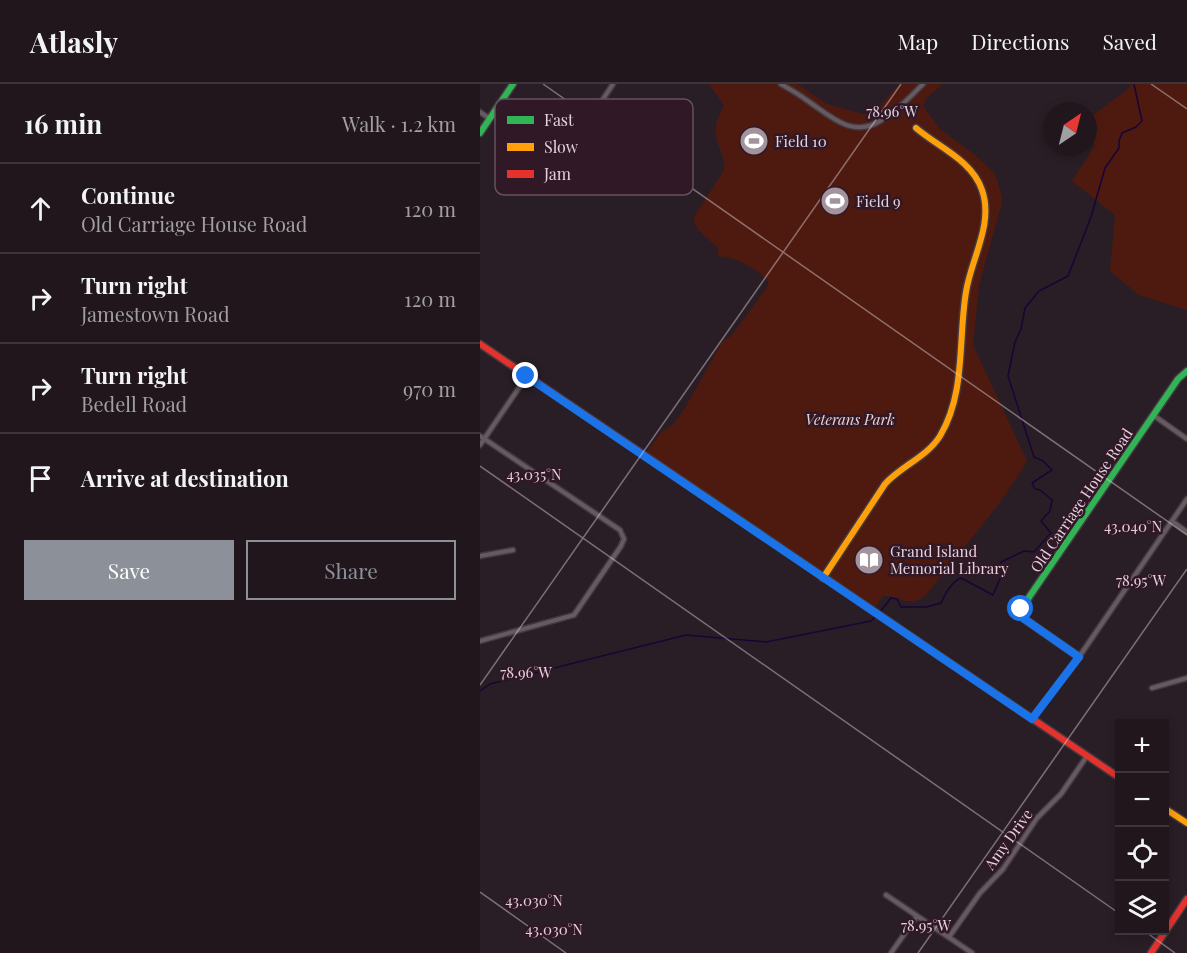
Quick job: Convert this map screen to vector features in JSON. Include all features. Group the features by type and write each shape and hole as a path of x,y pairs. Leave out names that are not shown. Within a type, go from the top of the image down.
{"street":[{"path":"503,99 513,84"},
{"path":"604,99 614,84"},
{"path":"781,84 805,98 834,121 855,127 878,123 923,84"},
{"path":"480,133 495,111"},
{"path":"480,112 490,119"},
{"path":"823,578 886,483 922,456 942,432 951,409 957,383 966,288 984,227 985,200 971,172 954,155 939,147 916,128"},
{"path":"480,344 1115,775"},
{"name":"Old Carriage House Road","path":"1079,657 1023,618 1021,609 1178,378 1187,371"},
{"path":"480,445 482,437 526,376"},
{"path":"1153,415 1187,439"},
{"path":"480,641 574,615 624,539 620,530 482,437"},
{"path":"1032,719 1079,657 1187,499"},
{"path":"1172,521 1187,532"},
{"path":"480,556 513,550"},
{"path":"1152,688 1187,678"},
{"name":"Amy Drive","path":"949,938 980,893 1003,869 1041,813 1061,794 1087,756"},
{"path":"1169,811 1187,823"},
{"path":"886,895 972,953"},
{"path":"1150,953 1187,899"},
{"path":"891,953 917,915"}],"green space":[{"name":"Veterans Park","path":"709,84 797,84 827,104 863,114 873,113 900,84 943,84 926,98 923,106 940,129 975,155 995,174 1002,198 1001,206 979,285 973,345 1027,461 1004,497 978,531 924,597 917,600 907,601 883,596 875,608 646,453 661,432 673,425 722,342 731,336 768,286 768,281 751,267 736,259 717,255 719,249 694,222 694,217 724,170 716,133 717,122 724,105"},
{"path":"1131,84 1187,84 1187,310 1139,295 1110,271 1115,215 1072,181 1088,156 1097,156 1097,112 1128,89"}],"waterway":[{"path":"880,612 891,598 897,599 901,607 926,607 941,603 951,585 961,578 993,595 1003,572 1001,562 1024,551 1034,552 1051,533 1041,521 1050,511 1052,500 1040,490 1035,489 1032,483 1052,470 1043,461 1034,457 1008,376 1025,308 1039,291 1068,276 1091,217 1105,168 1119,148 1122,133 1136,127 1142,121 1134,84"},
{"path":"480,691 490,684 686,635 766,642 871,621 875,617"}],"traffic: fast":[{"path":"503,99 513,84"},
{"path":"480,133 495,111"},
{"path":"1079,657 1023,618 1021,609 1178,379 1187,371"},
{"path":"706,497 941,657"}],"traffic: slow":[{"path":"823,578 885,484 928,450 940,436 954,402 958,384 966,292 984,229 985,203 982,190 971,170 916,128"},
{"path":"1169,811 1187,823"}],"traffic: jam":[{"path":"480,344 706,497"},
{"path":"941,657 1115,775"},
{"path":"1151,953 1187,899"}],"place":[{"name":"Field 10","path":"754,141"},
{"name":"Field 9","path":"835,201"},
{"name":"Grand Island Memorial Library","path":"869,560"}],"route":[{"path":"526,376 1032,719 1079,657 1023,618 1021,609"}]}
